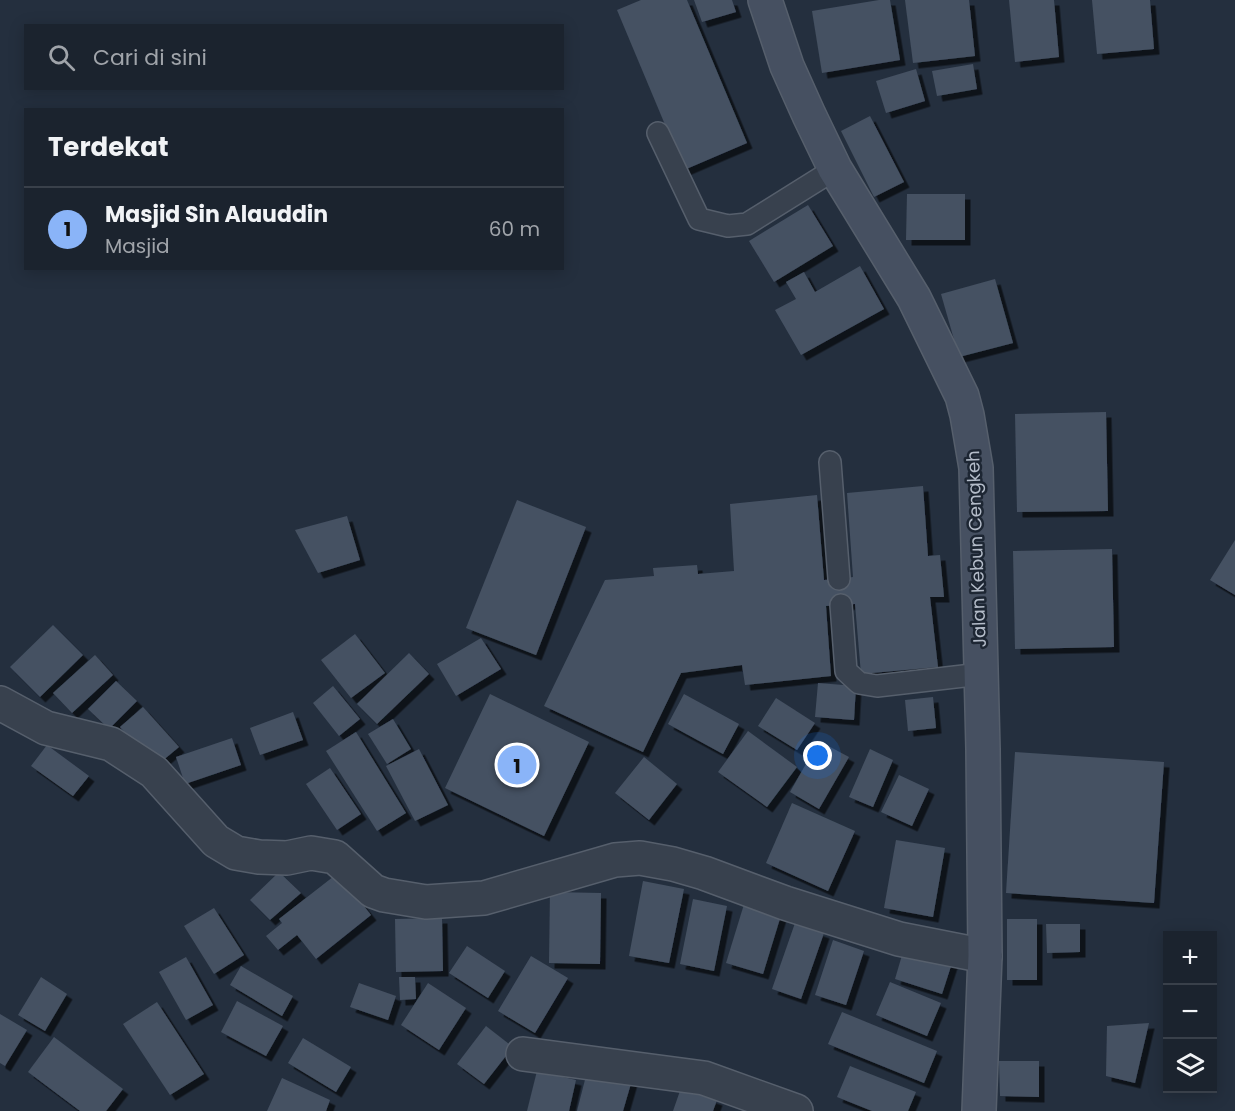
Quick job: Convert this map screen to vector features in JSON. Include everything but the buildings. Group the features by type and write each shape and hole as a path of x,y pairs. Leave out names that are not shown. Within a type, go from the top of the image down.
{"street":[{"name":"Jalan Kebun Cengkeh","path":"765,0 787,66 835,169 914,298 962,396 976,468 985,956 979,1111"},
{"path":"0,703 46,728 111,744 154,772 216,841 236,853 259,857 286,858 311,853 335,857 373,891 384,895 426,902 484,898 615,860 640,858 704,873 785,903 899,939 985,956"},
{"path":"523,1054 704,1078 796,1111"}],"lane":[{"path":"658,133 699,219 728,226 747,224 835,169"},
{"path":"830,462 839,579"},
{"path":"841,605 846,671 859,683 877,686 981,674"}],"place":[{"name":"Masjid Sin Alauddin","path":"517,765"}]}
